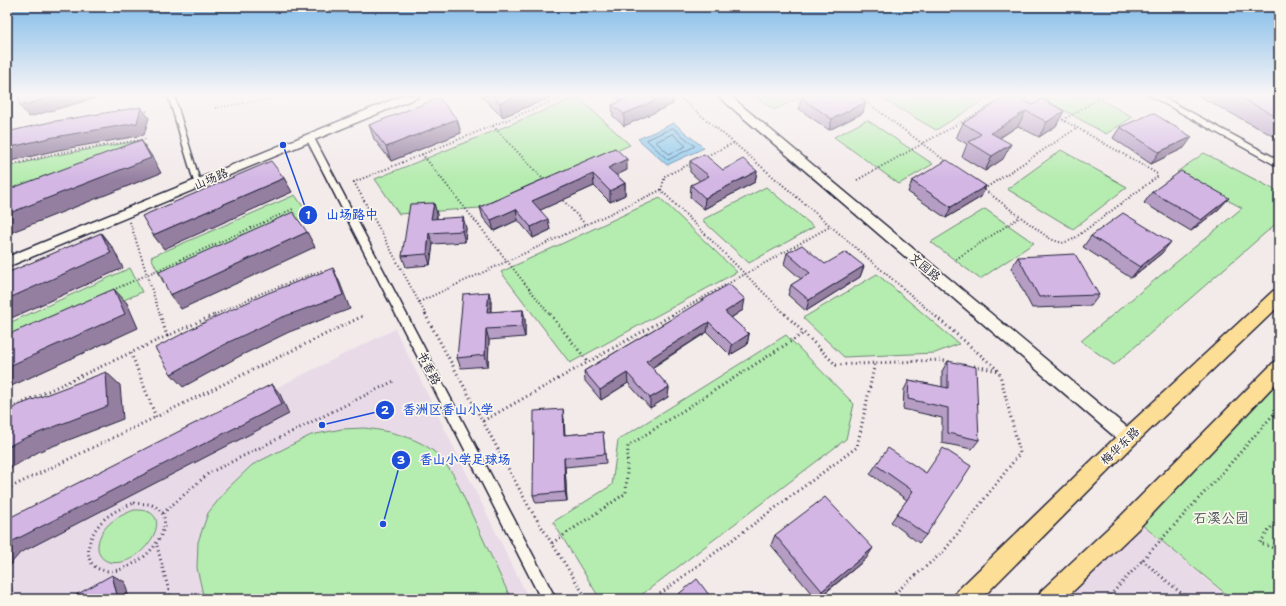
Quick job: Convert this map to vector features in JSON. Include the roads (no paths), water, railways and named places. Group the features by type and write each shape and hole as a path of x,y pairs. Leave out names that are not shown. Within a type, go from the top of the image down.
{"main road":[{"name":"梅华东路","path":"965,599 1128,438 1279,296"},
{"path":"1049,599 1129,523 1279,368"}],"street":[{"path":"179,123 198,185"},
{"name":"山场路","path":"7,262 346,123"},
{"name":"文园路","path":"755,123 1128,438"},
{"path":"1205,123 1279,164"},
{"name":"书香路","path":"310,138 549,599"}],"water":[{"path":"674,123 704,148 667,165 638,139"}],"place":[{"name":"山场路中","path":"283,145"},
{"name":"香洲区香山小学","path":"322,425"},
{"name":"香山小学足球场","path":"383,524"}],"park label":[{"name":"石溪公园","path":"1221,518"}]}
